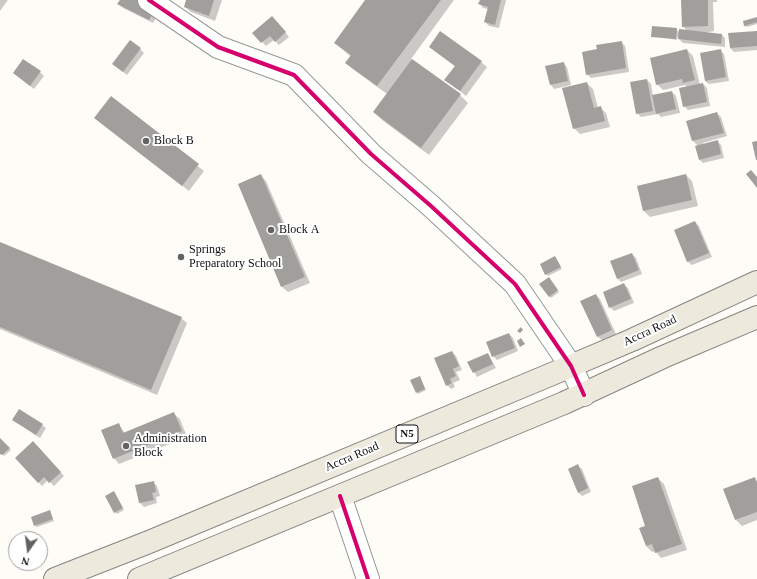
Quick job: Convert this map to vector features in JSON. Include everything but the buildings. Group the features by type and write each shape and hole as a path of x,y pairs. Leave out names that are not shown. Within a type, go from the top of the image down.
{"main road":[{"name":"Accra Road","path":"55,579 571,366 632,340 757,282"},
{"path":"139,579 584,395 663,357 757,317"}],"street":[{"path":"149,0 218,46 294,75 371,154 431,206 515,284 571,366 584,395"},
{"path":"340,496 368,579"}],"cycle path":[{"path":"149,0 218,47 294,75 371,154 431,206 515,284 571,366 584,395"},
{"path":"340,496 368,579"}],"place":[{"name":"Block B","path":"146,141"},
{"name":"Block A","path":"271,230"},
{"name":"Springs Preparatory School","path":"181,257"},
{"name":"Administration Block","path":"126,446"}]}
